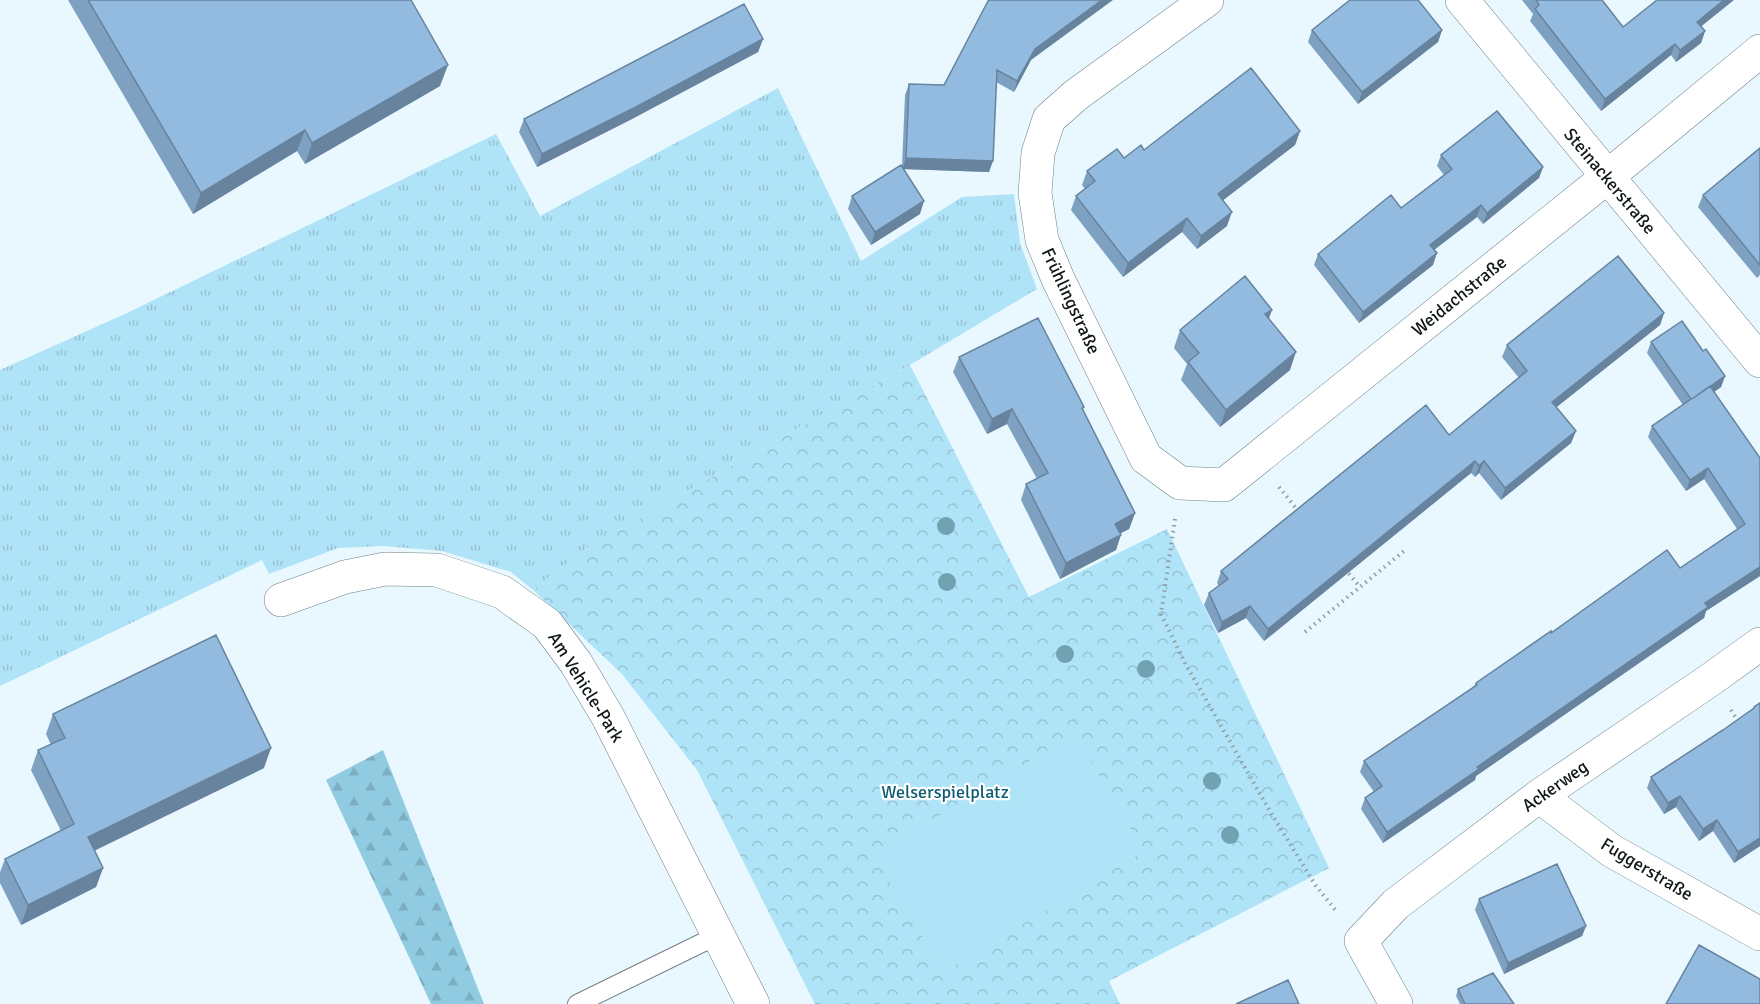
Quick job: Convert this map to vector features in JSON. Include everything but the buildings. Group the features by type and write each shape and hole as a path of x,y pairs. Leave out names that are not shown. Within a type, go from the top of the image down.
{"street":[{"name":"Frühlingstraße","path":"1180,483 1146,458 1058,279 1042,240 1035,193 1038,153 1049,119 1076,95 1207,0"},
{"name":"Steinackerstraße","path":"1462,0 1760,361"},
{"name":"Weidachstraße","path":"1180,483 1224,486 1760,51"},
{"name":"Am Vehicle-Park","path":"281,600 345,577 386,569 437,570 502,592 547,624 576,663 608,717 753,1004"},
{"name":"Ackerweg","path":"1361,941 1396,904 1539,796 1760,644"},
{"name":"Fuggerstraße","path":"1539,796 1612,851 1760,934"},
{"path":"1361,941 1396,1004"}],"lane":[{"path":"577,1004 718,935"}],"path":[{"path":"1256,459 1301,514"},
{"path":"1180,483 1161,614 1185,663 1301,864 1361,941"},
{"path":"1305,632 1404,551"},
{"path":"1345,568 1360,587"},
{"path":"1710,680 1741,726"}],"green space":[{"path":"778,88 861,261 962,197 1014,194 1020,243 1037,289 910,365 587,548 533,590 511,572 442,551 383,546 338,548 269,574 262,560 0,686 0,370 127,313 496,134 540,216"},
{"name":"Welserspielplatz","path":"910,365 1029,597 1167,529 1329,868 1109,981 1120,1004 815,1004 697,770 622,674 533,590 587,548"},
{"path":"1074,734 1144,851 944,972 874,855"},
{"path":"383,750 484,1004 431,1004 326,780"}]}
